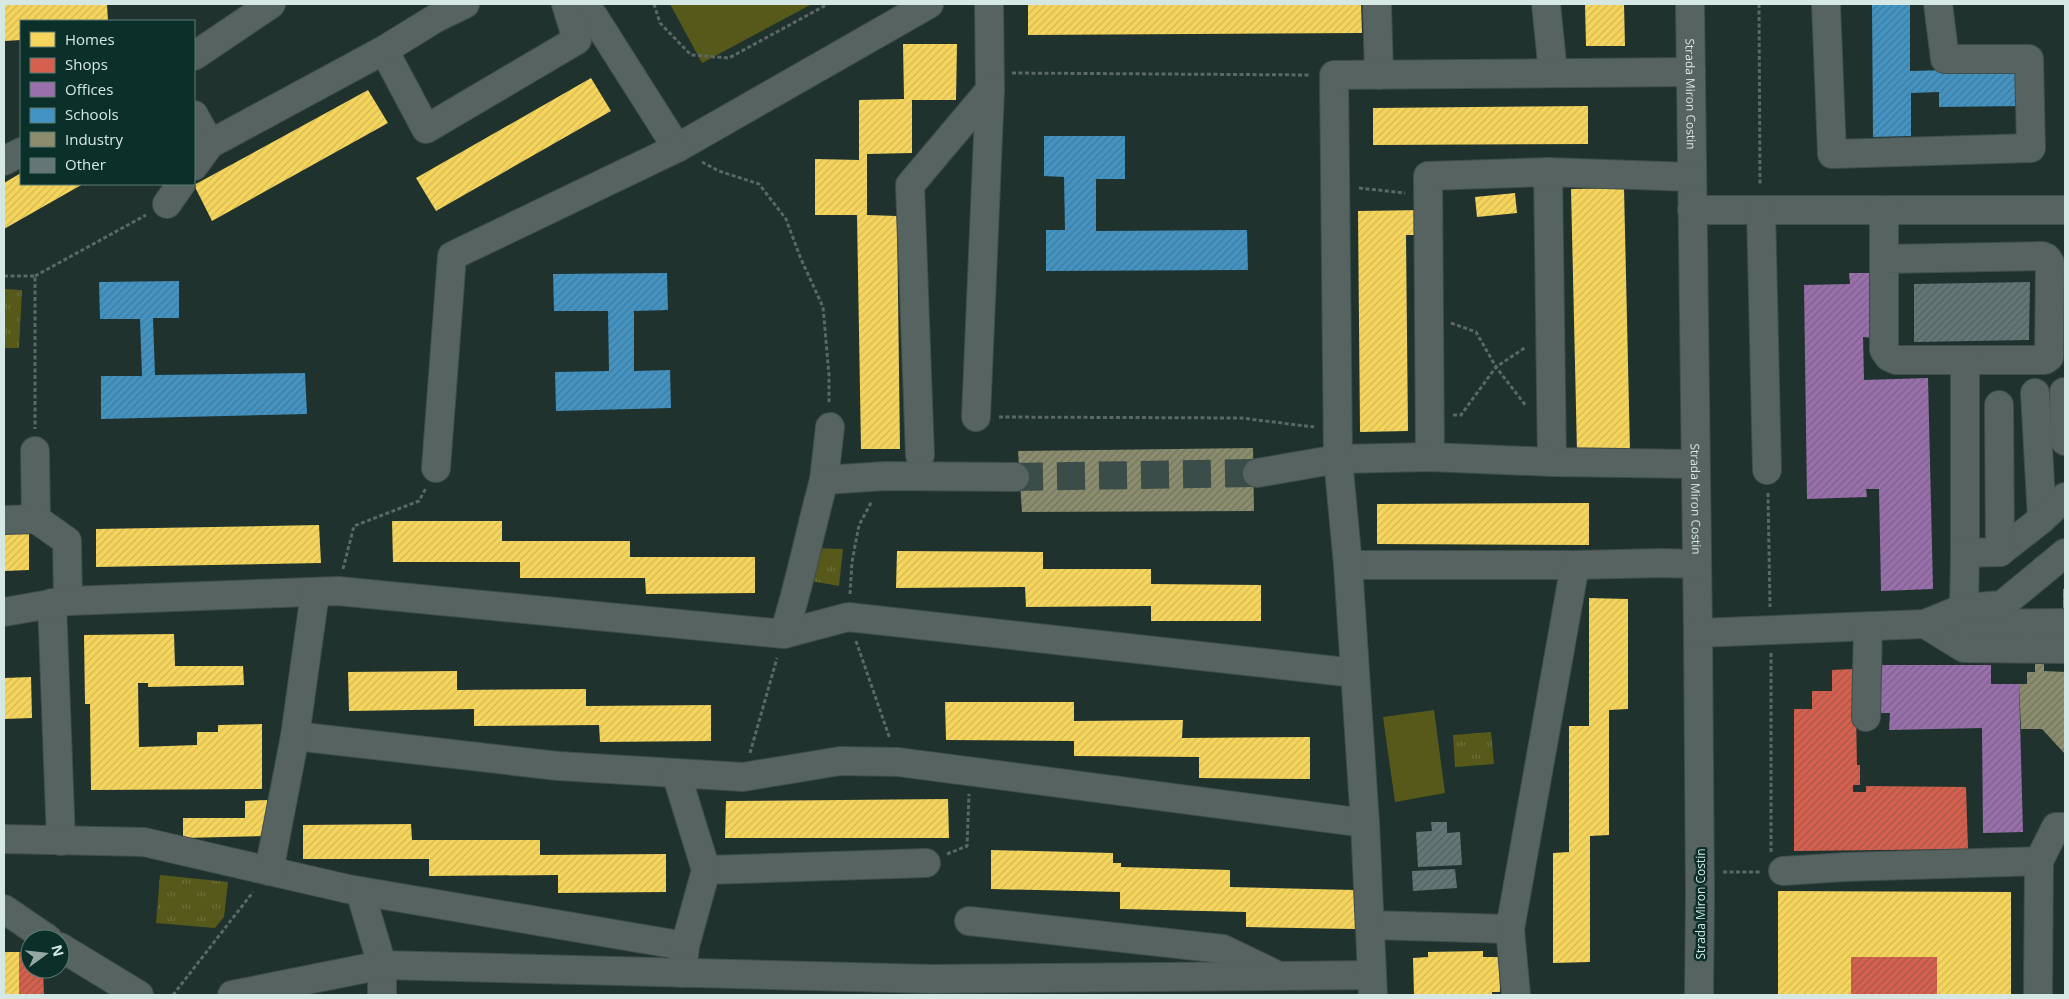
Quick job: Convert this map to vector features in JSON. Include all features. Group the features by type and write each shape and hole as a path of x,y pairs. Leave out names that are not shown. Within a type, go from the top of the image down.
{"street":[{"path":"195,55 271,4"},
{"path":"195,165 210,144 384,50 436,18 465,4"},
{"path":"384,50 426,129 578,40 566,4"},
{"path":"583,4 594,18 677,148"},
{"path":"436,468 452,256 677,148 929,4"},
{"path":"976,417 989,81 989,4"},
{"path":"1377,4 1379,75"},
{"path":"1546,4 1553,73"},
{"name":"Strada Miron Costin","path":"1690,4 1698,633 1699,995"},
{"path":"1826,4 1832,154 2031,148 2029,59 1945,59 1938,4"},
{"path":"4,839 144,842 360,891 683,959 764,985 931,979 1279,976 1372,985 1365,823 1348,565 1338,459 1334,75 1691,72"},
{"path":"920,455 910,185 989,81"},
{"path":"195,117 210,144"},
{"path":"4,161 20,153"},
{"path":"1430,457 1428,176 1548,172 1692,177"},
{"path":"1548,172 1552,462"},
{"path":"1692,210 2065,210"},
{"path":"1761,210 1768,470"},
{"path":"1884,210 1884,350 1889,357 1896,360 2044,360 2049,357 2050,264 2047,258 2042,256 1885,259"},
{"path":"1964,608 1965,360"},
{"path":"2064,392 2065,441"},
{"path":"2035,393 2042,519"},
{"path":"2000,405 2000,552"},
{"path":"784,634 824,480 830,427"},
{"path":"35,451 36,519"},
{"path":"1257,473 1338,459 1430,457 1552,462 1695,464"},
{"path":"824,480 886,476 1015,477"},
{"path":"1965,553 2000,552 2042,519 2065,497"},
{"path":"4,520 36,519 67,540 60,602 61,841"},
{"path":"1925,624 1964,608 2002,605 2065,552"},
{"path":"1348,565 1697,564"},
{"path":"1516,995 1510,929 1575,565"},
{"path":"4,612 60,602 327,592 784,634 848,617 1355,673"},
{"path":"269,871 327,592"},
{"path":"1698,633 1925,624 2065,624"},
{"path":"1925,624 1964,648 2065,649"},
{"path":"1866,717 1868,627"},
{"path":"296,736 558,766 743,777 840,762 898,762 1365,823"},
{"path":"676,773 706,870 683,959"},
{"path":"2038,995 2039,861 2056,827 2065,827"},
{"path":"1772,868 2039,861"},
{"path":"706,870 926,863"},
{"path":"360,891 382,965 382,995"},
{"path":"4,909 24,929"},
{"path":"968,921 1223,949 1279,976"},
{"path":"1370,925 1510,929"},
{"path":"70,952 140,995"},
{"path":"232,995 382,965 683,959"}],"path":[{"path":"654,4 660,23 691,55 729,58 828,4"},
{"path":"1759,4 1761,210"},
{"path":"989,81 1334,75"},
{"path":"677,148 719,171 760,184 786,219 801,259 823,307 829,375 830,427"},
{"path":"1335,186 1428,195"},
{"path":"4,276 35,276 174,194"},
{"path":"35,276 35,451"},
{"path":"1429,316 1476,332 1496,367 1527,407 1552,428"},
{"path":"1430,414 1461,415 1496,367 1550,333"},
{"path":"976,417 1241,418 1337,430"},
{"path":"327,592 354,526 419,501 436,468"},
{"path":"1720,872 1772,868 1768,470"},
{"path":"886,476 860,525 852,562 848,617 898,762"},
{"path":"743,777 784,634"},
{"path":"926,863 967,846 970,772"},
{"path":"173,995 269,871"}],"green space":[{"path":"670,4 812,4 702,63"},
{"path":"4,289 22,290 19,348 4,348"},
{"path":"815,548 843,549 839,586 806,580"},
{"path":"1434,710 1445,793 1395,802 1383,717"},
{"path":"1491,732 1494,764 1455,767 1453,735"},
{"path":"160,875 228,882 224,917 215,928 156,923"}],"building: Homes":[{"path":"4,4 107,4 108,20 20,20 20,40 4,41"},
{"path":"1028,4 1361,4 1362,33 1028,35"},
{"path":"1585,4 1624,4 1625,46 1586,46"},
{"path":"903,44 957,44 956,100 912,100 912,153 867,154 867,215 897,216 900,449 861,449 857,215 815,215 815,159 859,160 859,100 904,99"},
{"path":"591,78 611,111 436,211 416,178"},
{"path":"368,90 388,123 212,221 195,184"},
{"path":"1588,106 1588,144 1373,145 1373,108"},
{"path":"20,174 20,185 81,185 4,229 4,183"},
{"path":"1624,188 1630,451 1577,452 1571,189"},
{"path":"1515,193 1517,213 1477,217 1475,197"},
{"path":"1423,210 1423,235 1406,235 1408,431 1360,432 1358,211"},
{"path":"1589,503 1589,545 1377,544 1377,504"},
{"path":"392,521 502,521 502,541 630,541 630,557 755,557 755,593 646,594 645,578 520,578 520,562 393,562"},
{"path":"319,525 321,563 96,567 96,529"},
{"path":"4,533 29,533 29,570 4,571"},
{"path":"897,551 1043,552 1043,569 1151,569 1151,584 1261,585 1261,621 1151,621 1151,606 1026,607 1025,587 896,588"},
{"path":"1589,598 1628,599 1628,709 1609,710 1609,835 1590,836 1590,962 1553,963 1553,853 1569,852 1569,726 1589,726"},
{"path":"174,634 175,666 243,666 244,685 148,687 148,683 138,683 139,747 197,745 197,732 218,732 218,725 262,724 262,789 91,790 90,704 85,704 84,635"},
{"path":"457,671 457,690 586,689 586,706 711,705 711,741 600,742 599,725 474,726 474,709 349,711 348,672"},
{"path":"31,677 32,718 4,719 4,678"},
{"path":"945,702 1074,702 1074,721 1183,720 1182,738 1310,737 1310,779 1199,778 1199,757 1074,756 1074,741 946,740"},
{"path":"948,799 949,838 725,838 726,801"},
{"path":"267,800 267,836 183,838 183,818 245,818 245,801"},
{"path":"411,824 412,840 540,840 540,855 666,854 666,892 558,893 558,875 429,876 429,859 303,859 303,825"},
{"path":"991,850 1113,853 1113,863 1121,863 1121,867 1230,870 1230,887 1355,890 1355,929 1246,927 1246,912 1120,909 1120,892 991,889"},
{"path":"1778,891 2011,892 2011,995 1937,995 1937,957 1851,957 1851,995 1778,995"},
{"path":"1483,951 1483,957 1499,957 1500,992 1492,992 1492,995 1414,995 1413,958 1428,957 1428,952"},
{"path":"4,952 19,952 19,995 4,995"}],"building: Shops":[{"path":"1852,669 1853,676 1859,676 1856,713 1857,765 1860,765 1860,785 1853,785 1853,792 1866,792 1866,786 1966,787 1968,849 1794,851 1794,709 1812,709 1812,691 1832,691 1832,670"},
{"path":"20,952 20,979 43,979 44,995 19,995"},
{"path":"1851,957 1937,957 1937,995 1851,995"}],"building: Offices":[{"path":"1849,273 1873,273 1874,338 1863,337 1864,380 1928,378 1933,589 1881,591 1879,489 1866,489 1867,497 1807,499 1804,285 1850,284"},
{"path":"1876,665 1991,665 1991,684 2019,684 2023,832 1983,833 1982,728 1889,730 1890,713 1876,713"}],"building: Schools":[{"path":"1872,4 1910,4 1910,71 2023,68 2023,106 1939,107 1939,92 1911,93 1911,136 1873,137"},
{"path":"1044,136 1125,136 1125,179 1096,179 1096,231 1247,230 1248,270 1046,271 1046,230 1065,230 1064,177 1044,176"},
{"path":"667,273 668,310 634,311 634,371 670,370 671,408 556,411 555,372 609,371 608,311 554,311 553,274"},
{"path":"179,281 179,318 153,318 155,375 305,373 307,414 101,419 101,376 142,376 140,319 100,319 99,282"}],"building: Industry":[{"path":"1253,448 1254,511 1022,512 1018,451"},
{"path":"2063,589 2065,589 2065,609 2063,609"},
{"path":"2035,664 2044,664 2044,671 2065,672 2065,754 2042,729 2021,729 2019,684 2027,684 2027,672 2035,672"}],"building: Other":[{"path":"2030,282 2029,340 1914,342 1914,284"},
{"path":"1431,822 1447,822 1447,833 1460,832 1462,865 1418,867 1416,832 1432,831"},
{"path":"1455,869 1457,888 1413,891 1412,871"}],"tunnel":[{"path":"1015,477 1257,473"}]}
